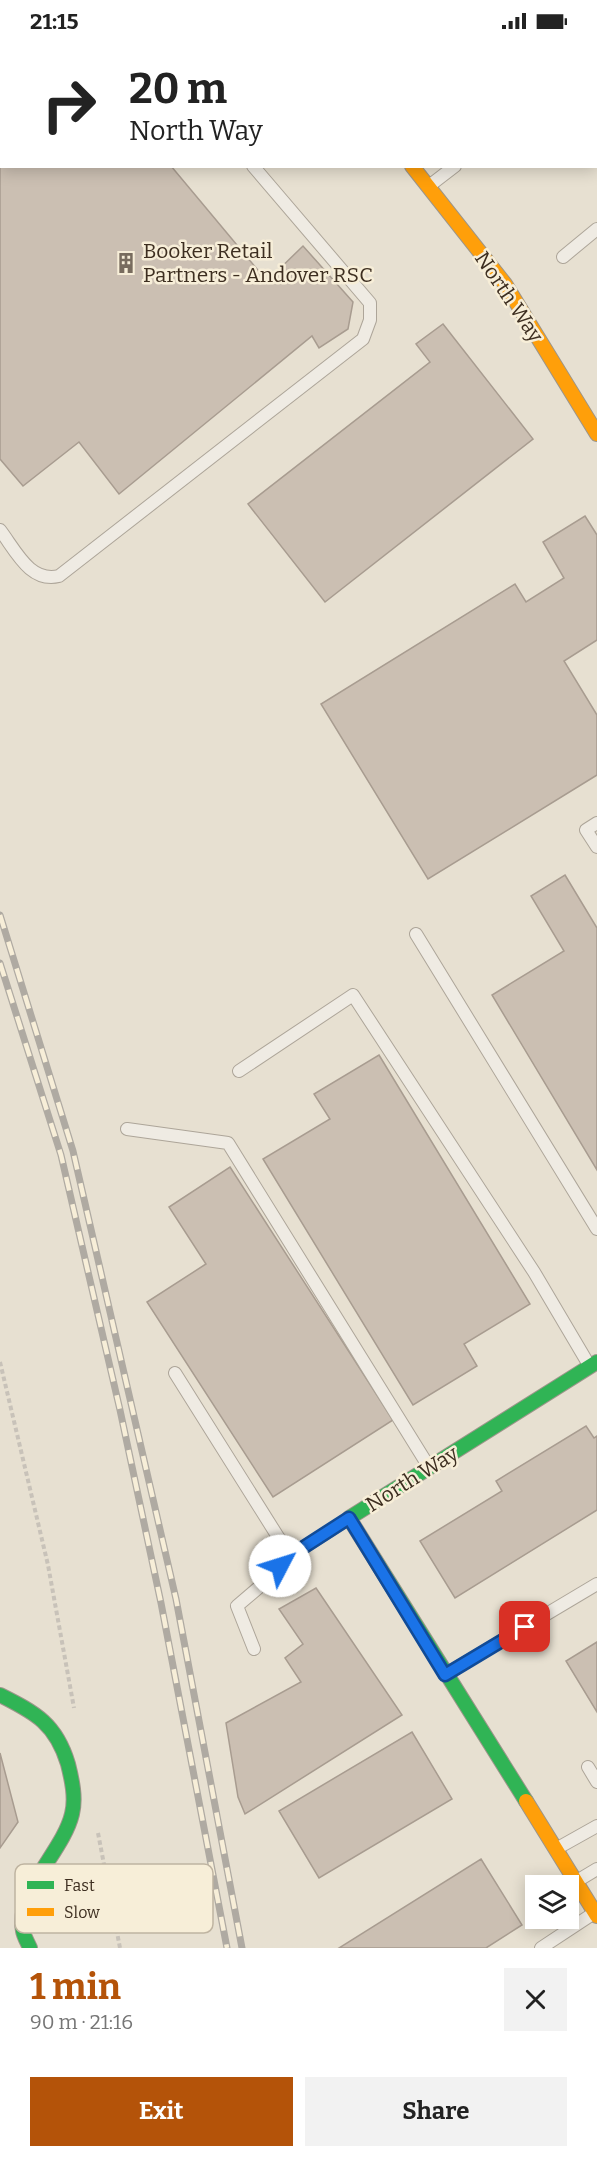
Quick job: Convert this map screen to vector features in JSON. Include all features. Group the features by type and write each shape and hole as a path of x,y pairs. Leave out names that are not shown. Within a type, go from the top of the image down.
{"street":[{"name":"North Way","path":"414,168 505,284 597,434"},
{"name":"North Way","path":"572,1875 349,1518 593,1364"},
{"path":"0,1695 40,1717 51,1726 66,1755 74,1799 72,1816 66,1833 48,1864"},
{"name":"North Way","path":"579,1887 596,1914"},
{"path":"24,1933 30,1948"}],"lane":[{"path":"0,530 33,573 48,579 59,576 363,339 370,320 370,303 255,168"},
{"path":"428,186 451,168"},
{"path":"563,257 597,229"},
{"path":"597,823 586,830 597,847"},
{"path":"416,934 597,1229"},
{"path":"239,1071 353,995 593,1364"},
{"path":"127,1129 228,1143 430,1468"},
{"path":"175,1373 290,1556"},
{"path":"254,1649 237,1606 271,1577 290,1556 349,1518"},
{"path":"445,1675 597,1584"},
{"path":"588,1767 597,1782"},
{"path":"555,1849 597,1826"},
{"path":"579,1880 597,1869"},
{"path":"542,1948 596,1914"}],"path":[{"path":"0,1362 48,1565 76,1714"},
{"path":"97,1830 104,1864"},
{"path":"117,1933 120,1948"}],"building":[{"name":"Booker Retail Partners - Andover RSC","path":"0,168 173,168 267,281 303,246 353,302 348,329 319,348 312,336 119,494 79,442 23,486 0,459"},
{"path":"443,324 533,439 325,602 248,504 430,362 416,344"},
{"path":"585,516 597,535 597,640 564,661 597,715 597,775 428,879 321,704 515,584 526,602 564,578 543,542"},
{"path":"565,875 597,928 597,1170 492,995 564,951 531,896"},
{"path":"379,1055 530,1304 464,1344 477,1366 413,1405 263,1159 330,1119 314,1094"},
{"path":"230,1167 393,1420 273,1497 147,1302 206,1264 169,1207"},
{"path":"586,1426 594,1438 597,1436 597,1510 455,1598 420,1541 502,1491 496,1481"},
{"path":"316,1588 402,1715 245,1814 238,1797 226,1723 301,1682 285,1658 303,1644 279,1609"},
{"path":"597,1642 597,1712 566,1661"},
{"path":"412,1732 452,1799 319,1878 279,1811"},
{"path":"0,1753 18,1822 0,1848"},
{"path":"481,1859 522,1925 486,1948 339,1948"}],"railway":[{"path":"0,915 73,1151 176,1599 242,1948"},
{"path":"0,963 61,1155 120,1410 161,1603 211,1864"},
{"path":"213,1875 227,1948"}],"traffic: fast":[{"path":"526,1801 349,1518 597,1362"},
{"path":"0,1695 34,1714 51,1729 68,1764 73,1789 72,1814 67,1828 46,1864"},
{"path":"24,1933 30,1948"}],"traffic: slow":[{"path":"414,168 505,284 597,434"},
{"path":"526,1801 597,1916"}],"place":[{"name":"Booker Retail Partners - Andover RSC","path":"126,263"}],"route":[{"path":"280,1566 290,1556 349,1518 445,1675 525,1627"}]}
